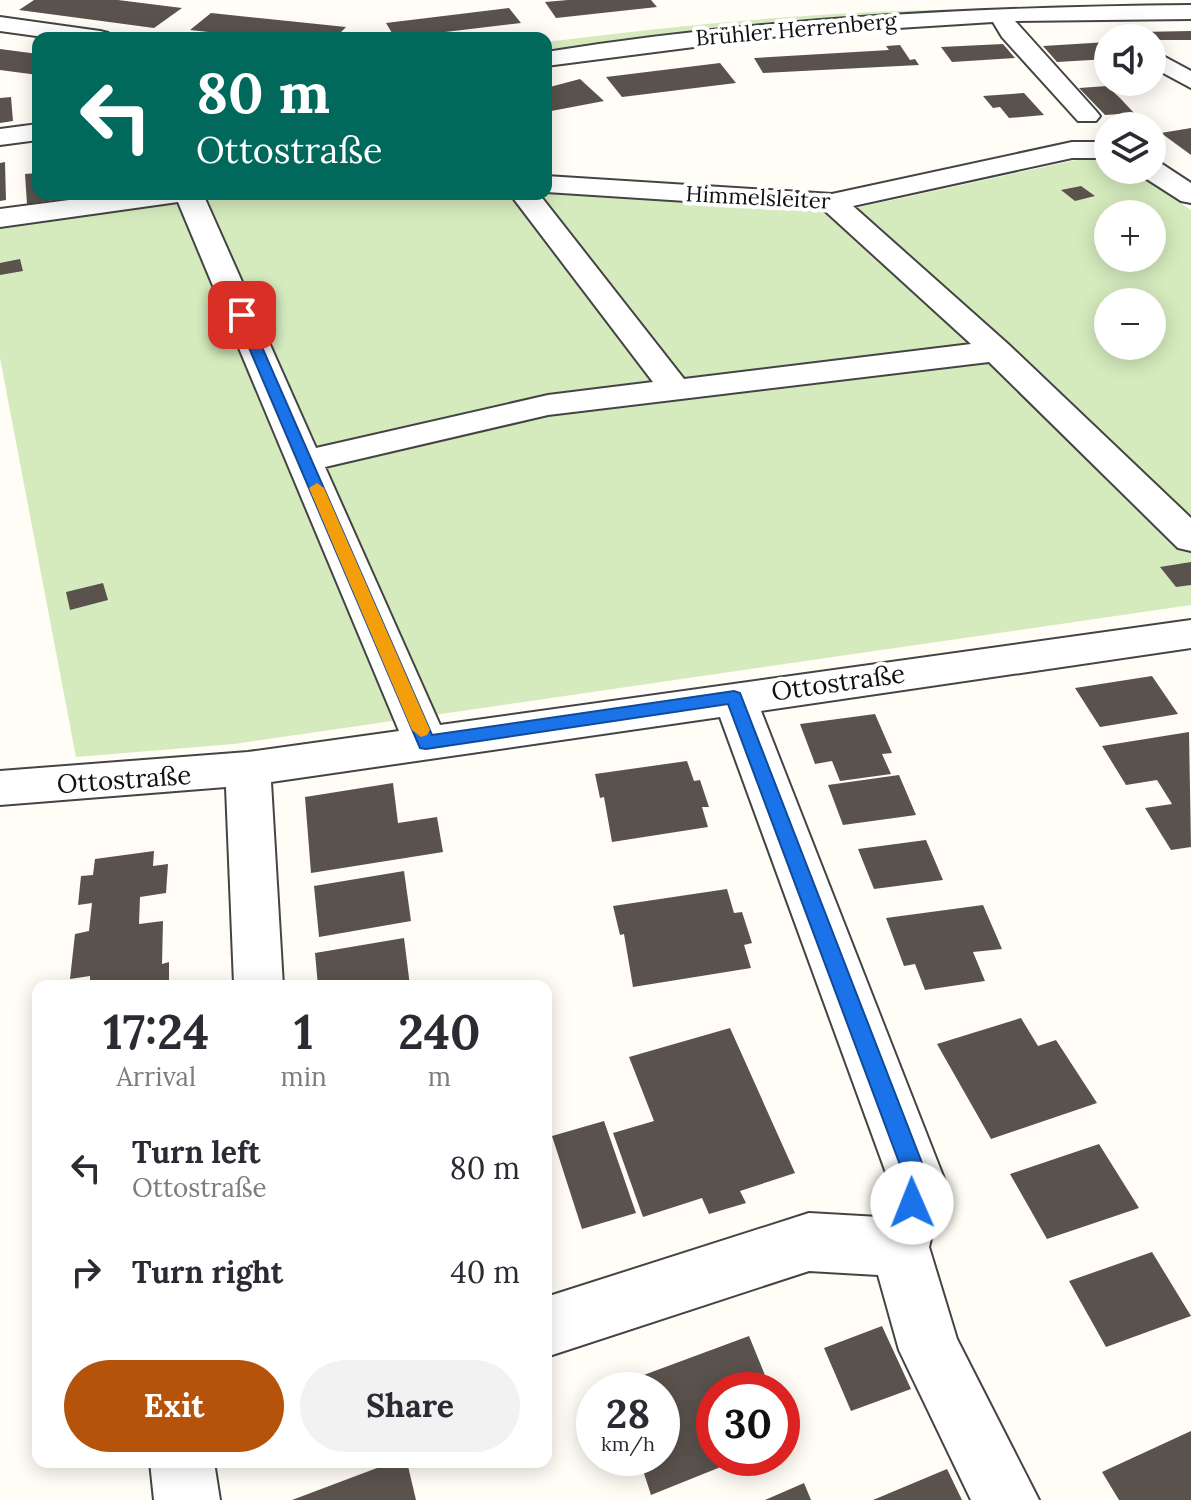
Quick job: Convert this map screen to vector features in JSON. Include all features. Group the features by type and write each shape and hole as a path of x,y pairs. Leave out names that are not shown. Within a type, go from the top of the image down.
{"street":[{"path":"560,34 804,4 993,5 1094,30"},
{"path":"552,77 878,29 1006,24 1052,19 1114,6 1191,12"},
{"path":"0,24 57,32"},
{"path":"1006,24 1087,116"},
{"name":"Brühler Herrenberg","path":"552,58 700,37 878,29"},
{"path":"1166,66 1191,81"},
{"path":"0,137 32,133"},
{"name":"Himmelsleiter","path":"552,184 832,202 1072,150 1094,150"},
{"path":"1166,179 1191,195"},
{"path":"0,218 133,200"},
{"path":"192,200 426,743"},
{"path":"529,200 676,390"},
{"path":"832,202 997,351 1191,539"},
{"path":"305,461 548,405 997,351"},
{"name":"Ottostraße","path":"0,788 248,769 1191,634"},
{"path":"734,697 917,1181 900,1247 930,1350 1006,1500"},
{"path":"248,769 259,980"},
{"path":"552,1325 809,1242 900,1247"},
{"path":"183,1468 187,1500"}],"green space":[{"path":"1015,11 769,22 552,49 552,41 834,14"},
{"path":"1090,157 1094,157 1094,184 1152,184 1191,210 1191,605 234,744 76,757 0,358 0,225 178,200 552,200 552,191 842,211"}],"building":[{"path":"34,0 118,0 182,8 154,28 19,10"},
{"path":"651,0 657,7 556,18 545,2"},
{"path":"509,8 521,23 445,32 391,32 386,23"},
{"path":"211,13 346,27 341,32 190,30"},
{"path":"1166,31 1191,31 1191,40 1166,40"},
{"path":"1094,43 1094,60 1057,62 1043,46"},
{"path":"1003,44 1015,58 952,62 941,47"},
{"path":"900,45 910,60 915,59 919,65 763,73 754,58 889,50 886,46"},
{"path":"0,49 32,53 32,74 0,70"},
{"path":"720,63 736,83 622,97 606,77"},
{"path":"580,79 604,101 552,111 552,86"},
{"path":"1094,87 1094,96 1118,96 1133,112 1102,112 1079,88"},
{"path":"1024,93 1044,115 1009,118 1000,107 993,108 983,96"},
{"path":"11,97 13,121 0,123 0,98"},
{"path":"1191,128 1191,155 1166,137 1166,132"},
{"path":"5,162 6,200 0,201 0,163"},
{"path":"32,173 32,200 54,200 27,204 25,174"},
{"path":"1081,186 1095,196 1075,201 1061,190"},
{"path":"20,259 23,271 0,275 0,263"},
{"path":"1191,562 1191,585 1176,587 1160,567"},
{"path":"103,583 108,600 70,610 66,592"},
{"path":"1152,676 1178,714 1100,727 1075,688"},
{"path":"875,714 892,753 882,754 891,774 840,781 832,761 815,764 800,724"},
{"path":"1189,732 1191,847 1171,850 1145,808 1172,804 1157,780 1126,785 1102,746"},
{"path":"687,761 694,781 700,780 709,807 702,807 708,827 612,842 604,797 600,798 595,774"},
{"path":"899,775 916,815 843,825 828,785"},
{"path":"393,783 398,823 437,817 443,852 311,873 305,797"},
{"path":"926,840 943,880 874,889 858,849"},
{"path":"154,851 153,866 168,864 166,893 140,897 139,924 163,921 162,964 169,962 169,980 90,980 90,976 70,979 75,934 89,931 92,903 78,905 81,876 93,875 95,859"},
{"path":"404,871 411,921 319,937 314,886"},
{"path":"727,889 734,913 742,912 752,943 744,945 751,968 633,987 624,934 620,935 613,906"},
{"path":"983,905 1002,949 973,952 985,981 925,990 915,964 904,966 886,918"},
{"path":"404,938 409,980 317,980 315,953"},
{"path":"1021,1018 1038,1046 1056,1040 1097,1103 991,1139 937,1044"},
{"path":"730,1028 795,1173 740,1191 746,1203 709,1214 702,1198 643,1217 613,1133 654,1121 629,1057"},
{"path":"604,1121 636,1213 582,1229 552,1136"},
{"path":"1099,1144 1139,1208 1047,1239 1010,1174"},
{"path":"1152,1252 1191,1316 1106,1347 1069,1281"},
{"path":"882,1326 911,1389 851,1411 824,1348"},
{"path":"749,1336 764,1372 696,1372 698,1476 651,1495 645,1476 680,1476 680,1372 652,1372"},
{"path":"1191,1431 1191,1500 1119,1500 1102,1472"},
{"path":"377,1468 408,1468 416,1500 292,1500"},
{"path":"947,1469 962,1500 873,1500"},
{"path":"804,1483 811,1500 765,1500"}],"slow traffic":[{"path":"317,488 421,730"}],"route":[{"path":"242,315 426,743 734,697 917,1181 912,1203"}]}
